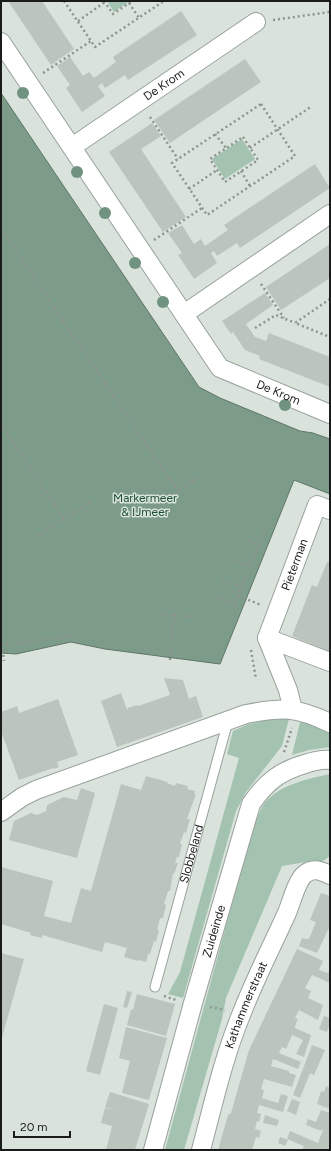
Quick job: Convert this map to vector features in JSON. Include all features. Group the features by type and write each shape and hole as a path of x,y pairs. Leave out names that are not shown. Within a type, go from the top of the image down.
{"street":[{"name":"De Krom","path":"72,147 256,22"},
{"name":"De Krom","path":"1,42 220,368 330,414"},
{"path":"184,314 330,214"},
{"name":"Pieterman","path":"267,638 317,505 330,510"},
{"path":"267,638 330,662"},
{"path":"267,638 288,690 293,710"},
{"path":"1,812 22,797 36,790 246,714 271,709 293,710 323,720"},
{"name":"Zuideinde","path":"153,1150 193,1003 251,804 262,789 281,773 290,768 321,759 330,760"},
{"name":"Kathammerstraat","path":"201,1150 230,1044 241,1014 302,876 306,872 312,870 320,870 330,875"}],"lane":[{"name":"Slobbeland","path":"155,987 228,720"}],"path":[{"path":"64,1 95,47 164,1"},
{"path":"78,21 105,2 113,14 132,1"},
{"path":"129,3 139,18"},
{"path":"256,22 330,12"},
{"path":"28,82 91,41"},
{"path":"139,101 178,159"},
{"path":"260,104 295,156 207,215 172,163 178,159 260,104"},
{"path":"250,148 312,106"},
{"path":"215,134 226,148"},
{"path":"243,137 250,148 258,160 224,182 210,159 243,137"},
{"path":"190,189 217,170"},
{"path":"241,171 250,186"},
{"path":"140,249 202,208"},
{"path":"1,228 178,491"},
{"path":"251,268 284,318"},
{"path":"295,323 330,299"},
{"path":"255,328 276,315 330,337"},
{"path":"1,425 64,519"},
{"path":"155,507 200,476"},
{"path":"38,536 91,502"},
{"path":"215,596 235,605 266,528"},
{"path":"244,539 259,545"},
{"path":"231,559 250,567"},
{"path":"222,580 242,587"},
{"path":"238,596 264,606"},
{"path":"156,613 193,617"},
{"path":"170,660 174,615"},
{"path":"4,661 2,645 75,636"},
{"path":"289,738 291,729"},
{"path":"163,996 182,1002"},
{"path":"203,1005 226,1010"}],"shaded area":[{"path":"107,1 130,1 114,12"},
{"name":"Markermeer & IJmeer","path":"1,93 199,387 220,398 300,431 313,433 330,439 330,494 294,480 220,664 105,649 71,642 16,654 1,653"},
{"path":"242,139 255,159 225,179 212,159"},
{"path":"271,719 289,719 282,746 246,792 236,811 183,998 168,994 180,972 239,758 227,754 233,731 249,724"},
{"path":"300,722 316,726 330,733 330,747 309,750 292,755"},
{"path":"330,774 330,856 323,861 282,866 226,998 222,1019 184,1150 165,1150 256,820 262,807 275,793 293,784"}],"building":[{"path":"8,1 42,1 74,49 51,65"},
{"path":"181,11 197,35 128,80 125,75 105,88 102,83 98,86 105,96 82,112 66,88 70,85 57,66 70,57 83,76 89,72 94,78 116,62 113,57"},
{"path":"245,59 261,82 170,143 154,120"},
{"path":"152,123 161,136 141,149 186,217 163,232 109,152"},
{"path":"315,164 330,188 240,248 237,243 217,256 214,251 211,253 217,263 194,279 178,255 182,253 168,233 182,225 194,244 201,239 205,246 228,230 224,225"},
{"path":"330,244 330,278 281,310 266,287"},
{"path":"265,293 273,305 246,324 255,337 266,341 269,333 330,357 330,387 259,359 260,356 245,350 233,332 231,334 222,321"},
{"path":"330,559 330,652 292,636 312,585 317,587 327,562"},
{"path":"164,678 183,680 189,699 196,696 203,717 117,747 101,701 121,693 127,710 128,710 127,708 138,706 170,695"},
{"path":"58,699 78,755 57,762 59,767 19,780 1,731 1,712 17,706 19,713"},
{"path":"146,776 168,782 167,783 175,786 176,783 188,786 187,789 195,791 194,794 196,794 187,819 190,819 186,833 184,832 180,844 182,844 179,857 177,857 175,863 178,863 174,874 173,873 170,891 168,891 164,904 166,905 163,918 160,918 156,942 154,941 146,962 124,957 127,948 105,942 102,952 42,935 42,938 30,935 31,933 1,924 1,867 53,881 44,916 71,923 81,888 91,891 121,784 141,790"},
{"path":"81,788 95,793 77,858 9,840 14,821 31,813 37,815 46,811 47,805 64,797 77,800"},
{"path":"321,893 330,896 330,926 317,953 299,946 302,938 309,939 316,922 310,920"},
{"path":"297,949 323,961 319,970 328,973 330,969 330,983 312,975 305,988 311,991 308,998 323,1005 318,1020 299,1010 295,1018 298,1019 295,1028 311,1035 304,1057 296,1054 303,1040 292,1035 286,1049 282,1047 279,1053 301,1062 298,1069 273,1059 271,1066 289,1071 289,1073 296,1075 292,1087 264,1079 261,1089 264,1090 262,1098 278,1103 281,1094 288,1096 283,1112 259,1105 257,1113 261,1114 255,1129 261,1131 259,1138 256,1137 252,1150 218,1150 228,1115 231,1113 249,1050"},
{"path":"1,953 24,959 1,1041"},
{"path":"127,991 132,992 127,1008 123,1007"},
{"path":"137,994 175,1004 166,1036 127,1025"},
{"path":"104,1004 118,1008 100,1075 86,1071"},
{"path":"324,1016 330,1018 330,1024 327,1032 319,1029"},
{"path":"126,1027 167,1038 149,1100 122,1093 130,1061 119,1058"},
{"path":"312,1045 325,1050 314,1075 310,1073 300,1098 293,1095"},
{"path":"326,1086 330,1088 330,1109 317,1104 321,1091 324,1092"},
{"path":"110,1092 149,1104 135,1150 106,1150 112,1126 101,1123 105,1108 116,1110 105,1107"},
{"path":"292,1099 300,1102 296,1115 287,1111"},
{"path":"321,1110 330,1113 330,1150 302,1150 304,1146 287,1139 290,1131 318,1143 323,1130 322,1129 321,1131 306,1125 308,1119 316,1122"},
{"path":"265,1115 279,1120 277,1126 263,1123"},
{"path":"280,1137 288,1140 285,1146 278,1143"}]}
